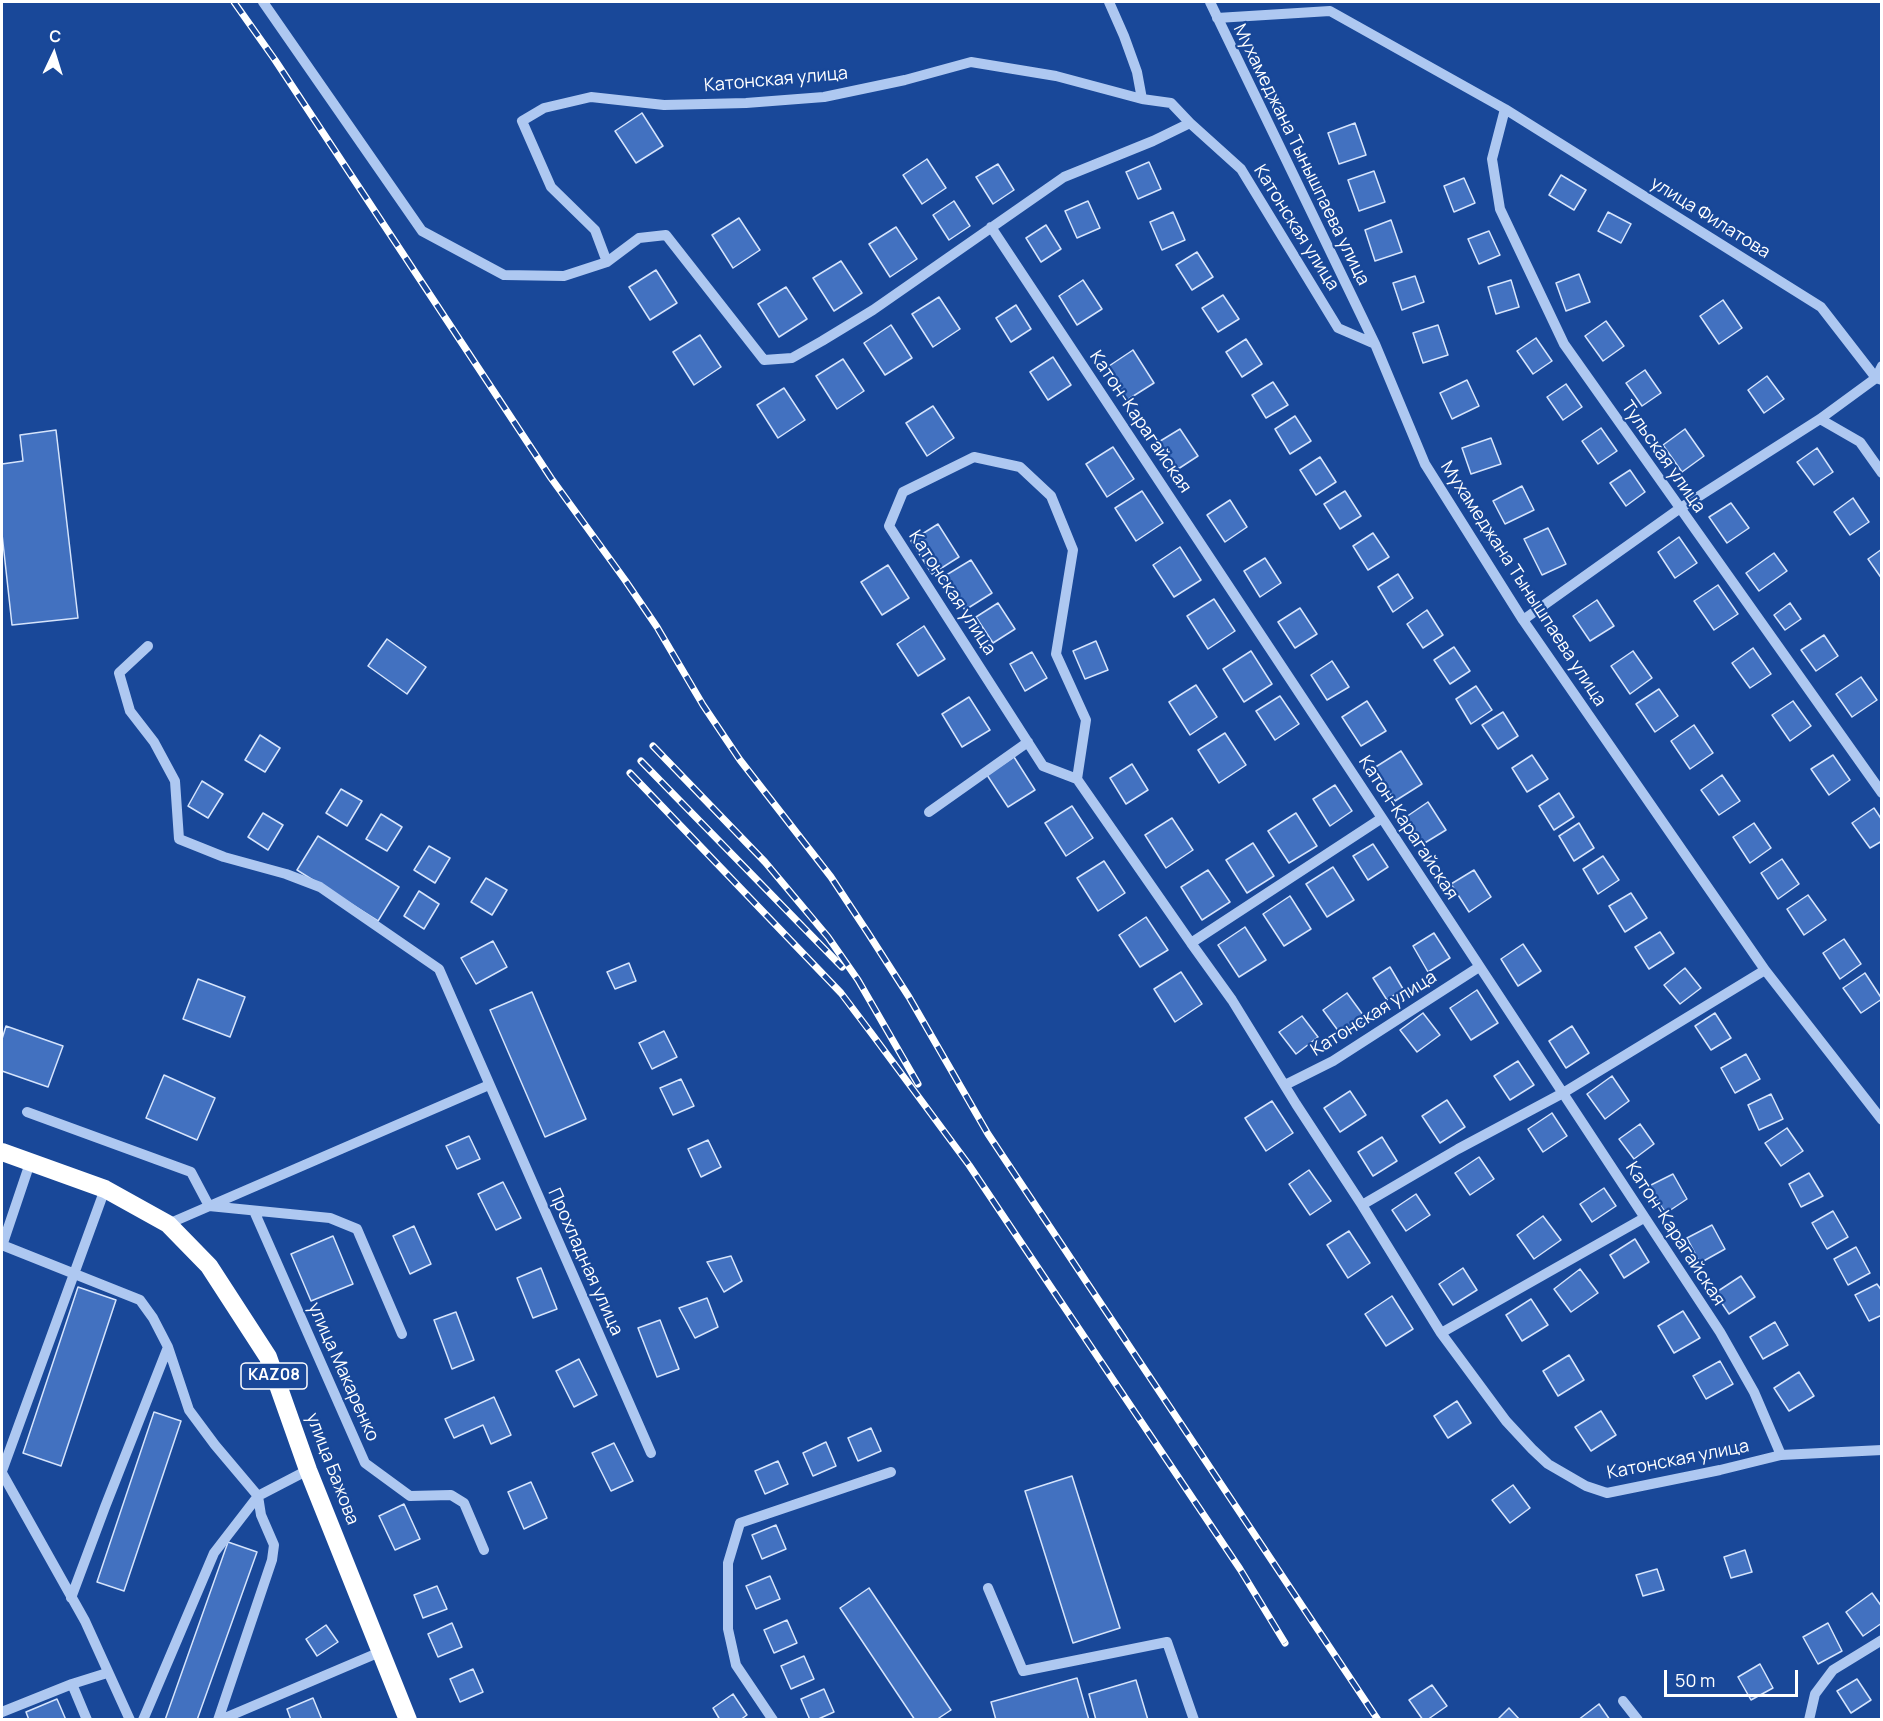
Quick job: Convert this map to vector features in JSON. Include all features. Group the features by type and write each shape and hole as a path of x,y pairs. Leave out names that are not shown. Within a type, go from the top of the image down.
{"highway":[{"name":"улица Бажова","path":"2,1152 105,1188 168,1224 209,1266 268,1357 308,1470 408,1719"}],"street":[{"path":"263,2 422,231 504,275 564,276 607,262 639,238 666,235 764,360 792,358 873,310 1064,177 1153,141 1190,123"},
{"path":"1109,2 1137,72 1142,99"},
{"name":"Мухамеджана Тынышпаева улица","path":"1210,2 1375,345 1425,464 1523,620 1766,970 1881,1120"},
{"name":"улица Филатова","path":"1217,18 1330,11 1505,109 1821,307 1879,379"},
{"name":"Катонская улица","path":"607,262 595,230 552,187 522,121 544,108 591,96 664,105 746,103 824,96 905,80 970,62 1056,76 1142,99 1172,103 1190,123 1241,169 1338,328 1375,345"},
{"name":"Тульская улица","path":"1505,109 1492,159 1500,209 1564,344 1881,793"},
{"name":"Катон-Карагайская","path":"991,227 1563,1093 1731,1352 1754,1392 1781,1455"},
{"path":"1523,620 1679,509 1879,379 1881,366"},
{"path":"1820,419 1860,442 1881,473"},
{"name":"Катонская улица","path":"1077,778 1086,720 1056,654 1073,550 1051,496 1020,466 974,457 903,492 889,526 1043,766 1077,778 1232,1000 1441,1333 1489,1399 1532,1449 1548,1464 1586,1486 1607,1494 1781,1455 1881,1450"},
{"name":"Прохладная улица","path":"148,646 119,673 130,711 154,742 175,781 179,839 224,857 286,874 320,887 439,969 651,1453"},
{"path":"929,812 1028,742"},
{"path":"1191,943 1382,818"},
{"name":"Катонская улица","path":"1285,1085 1333,1061 1479,967"},
{"path":"1362,1205 1458,1149 1563,1093 1766,970"},
{"path":"168,1224 489,1085"},
{"path":"27,1112 191,1172 209,1206"},
{"path":"30,1163 2,1246 140,1300 153,1318 168,1347 189,1410 258,1496 261,1515 274,1545 272,1560 219,1719 247,1714 380,1652"},
{"path":"105,1188 2,1472 84,1621 130,1719"},
{"path":"209,1206 330,1218 357,1229 402,1334"},
{"name":"улица Макаренко","path":"254,1211 365,1463 410,1496 451,1495 464,1503 484,1550"},
{"path":"1441,1333 1644,1218"},
{"path":"71,1598 168,1347"},
{"path":"143,1719 214,1553 258,1496 308,1470"},
{"path":"773,1719 736,1665 728,1629 728,1563 740,1523 891,1472"},
{"path":"988,1588 1023,1671 1167,1642 1194,1719"},
{"path":"1809,1719 1815,1694 1833,1670 1881,1640"},
{"path":"2,1712 107,1672"},
{"path":"72,1684 87,1719"},
{"path":"1623,1701 1638,1719"}],"building":[{"path":"642,113 663,146 636,163 615,131"},
{"path":"1355,123 1366,155 1339,164 1328,133"},
{"path":"927,159 946,188 922,204 903,175"},
{"path":"1149,162 1161,189 1138,199 1126,172"},
{"path":"998,164 1014,190 993,204 976,177"},
{"path":"1374,171 1385,202 1359,211 1348,180"},
{"path":"1561,175 1586,190 1574,210 1549,195"},
{"path":"1464,178 1475,203 1454,212 1444,186"},
{"path":"954,201 970,226 949,240 933,215"},
{"path":"1088,201 1100,228 1077,238 1065,211"},
{"path":"1173,212 1185,240 1162,250 1150,222"},
{"path":"1608,212 1631,224 1621,243 1598,231"},
{"path":"739,218 760,250 733,268 712,235"},
{"path":"1391,220 1402,252 1375,261 1365,230"},
{"path":"1046,225 1061,249 1041,262 1026,238"},
{"path":"896,227 917,259 890,277 869,244"},
{"path":"1489,231 1500,255 1479,264 1468,239"},
{"path":"1197,252 1213,277 1192,290 1176,265"},
{"path":"841,261 862,293 834,311 813,278"},
{"path":"656,270 677,303 650,320 629,287"},
{"path":"1579,274 1590,302 1566,311 1556,283"},
{"path":"1415,276 1424,302 1402,310 1393,283"},
{"path":"1083,280 1102,309 1077,325 1059,296"},
{"path":"1511,280 1519,307 1496,314 1488,287"},
{"path":"786,287 807,319 779,337 758,304"},
{"path":"1223,295 1239,319 1218,332 1202,308"},
{"path":"939,297 960,329 933,347 912,314"},
{"path":"1723,300 1742,328 1719,344 1700,316"},
{"path":"1016,305 1031,329 1011,342 996,318"},
{"path":"1606,321 1624,346 1603,361 1585,336"},
{"path":"891,325 912,358 885,375 864,343"},
{"path":"1438,325 1448,355 1423,363 1413,333"},
{"path":"700,335 721,367 694,385 673,352"},
{"path":"1536,338 1552,361 1533,374 1517,351"},
{"path":"1246,339 1262,364 1242,377 1226,352"},
{"path":"1133,350 1154,383 1127,400 1106,368"},
{"path":"1053,357 1071,385 1048,400 1030,372"},
{"path":"843,359 864,391 837,409 816,376"},
{"path":"1645,370 1661,393 1642,406 1626,383"},
{"path":"1767,376 1784,399 1764,413 1748,390"},
{"path":"1467,380 1479,406 1452,419 1440,393"},
{"path":"1273,382 1288,405 1266,418 1252,395"},
{"path":"1566,384 1582,407 1563,420 1547,397"},
{"path":"784,388 805,420 778,438 757,405"},
{"path":"933,406 954,438 927,456 906,423"},
{"path":"1295,416 1311,441 1290,454 1275,429"},
{"path":"1601,428 1617,451 1598,464 1582,441"},
{"path":"1180,429 1198,456 1175,471 1157,443"},
{"path":"1685,429 1704,456 1682,472 1663,445"},
{"path":"56,430 78,618 12,625 2,534 2,464 23,461 20,435"},
{"path":"1491,438 1501,464 1471,474 1462,448"},
{"path":"1113,447 1134,479 1107,497 1086,464"},
{"path":"1817,448 1833,472 1814,485 1797,462"},
{"path":"1320,457 1336,482 1316,495 1300,470"},
{"path":"1630,470 1645,492 1626,506 1610,483"},
{"path":"1522,486 1534,510 1505,524 1493,501"},
{"path":"1142,491 1163,523 1136,541 1115,508"},
{"path":"1345,491 1361,516 1340,529 1324,504"},
{"path":"1853,498 1869,522 1850,535 1834,512"},
{"path":"1230,500 1247,527 1225,542 1207,515"},
{"path":"1731,503 1749,528 1727,543 1709,517"},
{"path":"938,524 959,557 932,574 911,541"},
{"path":"1548,528 1566,564 1542,575 1524,539"},
{"path":"1373,533 1389,557 1368,570 1353,546"},
{"path":"1679,537 1697,563 1675,578 1658,552"},
{"path":"1180,547 1201,580 1174,597 1153,565"},
{"path":"1882,549 1882,579 1868,559"},
{"path":"1774,553 1787,571 1759,591 1746,573"},
{"path":"1265,558 1281,583 1260,597 1244,571"},
{"path":"971,560 992,593 965,610 943,577"},
{"path":"888,565 909,598 882,615 861,582"},
{"path":"1398,574 1413,598 1393,612 1378,587"},
{"path":"1718,585 1738,614 1714,630 1694,601"},
{"path":"1214,599 1235,631 1208,649 1187,616"},
{"path":"1597,600 1614,626 1590,641 1573,616"},
{"path":"998,603 1015,629 993,643 976,617"},
{"path":"1790,603 1801,619 1785,630 1774,615"},
{"path":"1300,608 1317,634 1295,648 1278,622"},
{"path":"1427,610 1443,635 1423,648 1407,624"},
{"path":"924,626 945,659 918,676 897,644"},
{"path":"1824,635 1838,656 1816,671 1801,650"},
{"path":"387,639 426,667 407,694 368,666"},
{"path":"1096,641 1108,670 1085,679 1073,651"},
{"path":"1454,647 1470,671 1450,684 1434,660"},
{"path":"1753,648 1771,674 1750,688 1732,663"},
{"path":"1251,651 1272,684 1244,702 1223,669"},
{"path":"1633,651 1652,678 1630,694 1611,666"},
{"path":"1032,652 1047,678 1025,691 1010,664"},
{"path":"1332,661 1349,687 1327,700 1311,675"},
{"path":"1861,677 1877,700 1852,717 1836,694"},
{"path":"1196,685 1217,717 1190,735 1169,702"},
{"path":"1476,686 1492,710 1471,724 1456,699"},
{"path":"1659,689 1678,716 1655,732 1636,704"},
{"path":"1280,696 1299,724 1275,740 1256,711"},
{"path":"969,697 990,730 962,747 942,714"},
{"path":"1367,701 1386,731 1361,746 1342,717"},
{"path":"1793,701 1811,726 1790,741 1772,715"},
{"path":"1503,712 1518,736 1498,749 1482,725"},
{"path":"1694,725 1713,753 1690,769 1671,741"},
{"path":"1225,733 1246,765 1219,783 1198,750"},
{"path":"260,735 280,748 265,772 245,760"},
{"path":"1401,751 1422,784 1395,801 1374,768"},
{"path":"1532,755 1548,779 1527,792 1512,768"},
{"path":"1833,755 1850,780 1829,795 1811,769"},
{"path":"1014,757 1035,790 1008,807 987,775"},
{"path":"1132,764 1148,790 1126,804 1110,778"},
{"path":"1722,775 1740,801 1719,815 1701,790"},
{"path":"202,781 223,794 208,818 188,806"},
{"path":"1335,785 1352,811 1330,826 1313,799"},
{"path":"341,789 362,801 347,826 326,813"},
{"path":"1559,793 1574,817 1554,830 1539,806"},
{"path":"1428,802 1446,830 1423,844 1406,817"},
{"path":"1072,806 1093,838 1066,856 1045,823"},
{"path":"1874,808 1882,820 1882,841 1870,848 1852,823"},
{"path":"263,813 283,825 268,850 248,837"},
{"path":"1296,813 1317,846 1289,863 1268,831"},
{"path":"381,814 402,827 387,851 366,839"},
{"path":"1172,818 1193,850 1166,868 1145,835"},
{"path":"1579,823 1594,848 1574,861 1559,836"},
{"path":"1754,823 1771,848 1750,863 1733,837"},
{"path":"318,836 399,887 378,921 297,870"},
{"path":"1253,843 1274,876 1247,893 1226,860"},
{"path":"1373,844 1388,867 1368,880 1353,856"},
{"path":"429,846 450,858 435,883 414,870"},
{"path":"1603,856 1619,880 1598,894 1583,869"},
{"path":"1782,859 1799,884 1778,899 1761,873"},
{"path":"1104,861 1125,893 1098,911 1077,878"},
{"path":"1333,867 1354,900 1327,917 1306,884"},
{"path":"1208,870 1230,902 1202,920 1181,887"},
{"path":"1474,870 1491,897 1469,912 1451,884"},
{"path":"486,878 507,890 492,915 471,902"},
{"path":"419,891 439,904 424,929 404,916"},
{"path":"1631,893 1647,918 1625,932 1609,906"},
{"path":"1808,895 1826,920 1804,935 1787,909"},
{"path":"1290,896 1311,929 1284,946 1263,914"},
{"path":"1146,917 1168,950 1140,967 1119,935"},
{"path":"1245,927 1266,960 1239,977 1218,945"},
{"path":"1660,932 1674,953 1649,969 1635,947"},
{"path":"1434,933 1450,958 1428,972 1413,946"},
{"path":"1844,939 1861,964 1840,979 1823,953"},
{"path":"493,941 507,967 476,984 461,958"},
{"path":"1523,944 1541,971 1518,986 1501,959"},
{"path":"629,963 636,981 615,989 607,972"},
{"path":"1390,967 1403,989 1387,1000 1373,978"},
{"path":"1685,968 1701,988 1680,1004 1664,985"},
{"path":"1181,972 1202,1004 1175,1022 1154,989"},
{"path":"1865,973 1882,999 1861,1013 1843,988"},
{"path":"198,979 245,997 230,1037 183,1019"},
{"path":"1477,990 1498,1023 1471,1040 1450,1008"},
{"path":"532,992 586,1119 545,1137 490,1010"},
{"path":"1347,993 1366,1019 1342,1036 1323,1010"},
{"path":"1423,1013 1440,1035 1417,1052 1400,1030"},
{"path":"1715,1013 1731,1038 1711,1050 1695,1026"},
{"path":"1302,1016 1318,1037 1296,1054 1279,1032"},
{"path":"6,1026 63,1046 48,1087 2,1071 2,1039"},
{"path":"1572,1026 1589,1053 1566,1068 1549,1041"},
{"path":"664,1031 677,1057 652,1069 639,1043"},
{"path":"1746,1054 1760,1079 1735,1093 1721,1068"},
{"path":"1518,1061 1534,1085 1510,1100 1494,1076"},
{"path":"164,1075 215,1098 197,1140 146,1118"},
{"path":"1612,1076 1629,1101 1605,1119 1587,1094"},
{"path":"681,1079 694,1106 673,1115 660,1088"},
{"path":"1350,1091 1366,1115 1340,1132 1324,1108"},
{"path":"1771,1094 1783,1119 1759,1130 1748,1105"},
{"path":"1447,1100 1465,1127 1440,1143 1422,1116"},
{"path":"1272,1101 1293,1133 1266,1151 1245,1118"},
{"path":"1552,1113 1567,1136 1543,1152 1528,1129"},
{"path":"1640,1124 1654,1144 1634,1159 1619,1139"},
{"path":"1787,1128 1803,1151 1781,1166 1765,1143"},
{"path":"469,1136 480,1159 457,1169 446,1146"},
{"path":"1382,1137 1397,1161 1373,1176 1358,1152"},
{"path":"708,1140 721,1167 701,1177 688,1149"},
{"path":"1479,1157 1494,1179 1470,1195 1455,1173"},
{"path":"1309,1170 1331,1201 1310,1215 1289,1184"},
{"path":"1809,1173 1823,1196 1801,1207 1789,1184"},
{"path":"1673,1174 1687,1199 1666,1213 1647,1187"},
{"path":"503,1182 521,1218 496,1230 478,1194"},
{"path":"1604,1188 1616,1206 1592,1222 1580,1204"},
{"path":"1416,1194 1430,1215 1406,1231 1392,1210"},
{"path":"1833,1211 1848,1237 1827,1249 1812,1223"},
{"path":"1543,1216 1561,1240 1534,1259 1517,1235"},
{"path":"1712,1225 1725,1249 1700,1263 1687,1238"},
{"path":"414,1226 431,1264 410,1274 393,1236"},
{"path":"1349,1231 1370,1263 1348,1278 1327,1245"},
{"path":"333,1236 353,1284 311,1301 291,1254"},
{"path":"1635,1239 1649,1262 1624,1278 1610,1255"},
{"path":"1856,1247 1870,1273 1848,1285 1834,1259"},
{"path":"731,1256 742,1281 724,1292 707,1262"},
{"path":"541,1268 557,1309 533,1318 517,1278"},
{"path":"1463,1268 1477,1290 1453,1305 1439,1284"},
{"path":"1580,1269 1598,1293 1571,1312 1554,1289"},
{"path":"1741,1276 1755,1297 1729,1314 1715,1293"},
{"path":"1877,1284 1882,1291 1882,1315 1869,1321 1855,1295"},
{"path":"78,1287 116,1300 61,1466 23,1453"},
{"path":"1392,1296 1413,1329 1386,1346 1365,1314"},
{"path":"707,1298 718,1327 695,1338 679,1308"},
{"path":"1531,1299 1548,1325 1522,1341 1506,1315"},
{"path":"1683,1311 1700,1338 1674,1353 1658,1326"},
{"path":"456,1312 474,1360 452,1369 434,1320"},
{"path":"660,1320 679,1369 657,1377 638,1328"},
{"path":"1775,1322 1788,1345 1763,1359 1750,1337"},
{"path":"1569,1355 1584,1380 1558,1396 1543,1371"},
{"path":"579,1359 597,1395 574,1407 556,1371"},
{"path":"1720,1361 1733,1384 1706,1399 1693,1376"},
{"path":"1799,1372 1814,1396 1789,1411 1774,1388"},
{"path":"494,1397 511,1435 491,1444 483,1425 454,1438 445,1419"},
{"path":"1457,1401 1471,1423 1448,1438 1434,1416"},
{"path":"1601,1411 1616,1435 1591,1451 1575,1427"},
{"path":"154,1412 181,1421 124,1591 97,1582"},
{"path":"871,1428 881,1451 858,1461 848,1438"},
{"path":"826,1442 836,1466 813,1476 803,1453"},
{"path":"614,1443 633,1481 611,1491 592,1453"},
{"path":"778,1461 788,1484 765,1494 755,1471"},
{"path":"1072,1476 1120,1628 1073,1643 1025,1491"},
{"path":"531,1482 547,1518 524,1529 508,1492"},
{"path":"1513,1485 1530,1508 1510,1523 1492,1500"},
{"path":"404,1504 420,1539 395,1550 379,1516"},
{"path":"776,1525 786,1549 762,1559 752,1535"},
{"path":"228,1542 257,1552 197,1720 165,1720"},
{"path":"1745,1550 1752,1572 1731,1578 1724,1557"},
{"path":"1657,1569 1664,1590 1643,1596 1636,1575"},
{"path":"770,1576 780,1599 756,1609 746,1586"},
{"path":"437,1586 447,1609 423,1618 414,1595"},
{"path":"869,1588 951,1710 936,1720 915,1720 840,1608"},
{"path":"1872,1593 1882,1607 1882,1623 1863,1636 1846,1612"},
{"path":"787,1620 797,1643 774,1653 764,1630"},
{"path":"452,1623 462,1647 438,1657 428,1634"},
{"path":"1828,1623 1842,1651 1818,1664 1803,1637"},
{"path":"326,1625 338,1642 317,1656 306,1639"},
{"path":"804,1656 814,1679 791,1689 781,1666"},
{"path":"1760,1664 1773,1688 1751,1700 1738,1677"},
{"path":"473,1669 483,1692 460,1702 450,1679"},
{"path":"1077,1678 1089,1720 996,1720 991,1702"},
{"path":"1857,1679 1871,1700 1851,1713 1837,1691"},
{"path":"1136,1680 1148,1720 1096,1720 1089,1694"},
{"path":"1432,1685 1447,1706 1427,1720 1423,1720 1409,1700"},
{"path":"824,1689 834,1712 816,1720 810,1720 801,1699"},
{"path":"733,1694 747,1715 740,1720 720,1720 713,1708"},
{"path":"313,1698 322,1720 291,1720 287,1709"},
{"path":"57,1699 66,1720 29,1720 26,1712"},
{"path":"1599,1704 1610,1720 1578,1720"},
{"path":"1509,1708 1520,1720 1497,1720"}],"railway":[{"path":"234,2 275,60 551,478 657,627 703,705 740,760 831,877 909,997 988,1134 1378,1720"},
{"path":"653,746 765,862 828,937 858,980 918,1084"},
{"path":"641,761 842,967"},
{"path":"630,773 841,993 872,1034 969,1165 1240,1569 1285,1643"}]}
